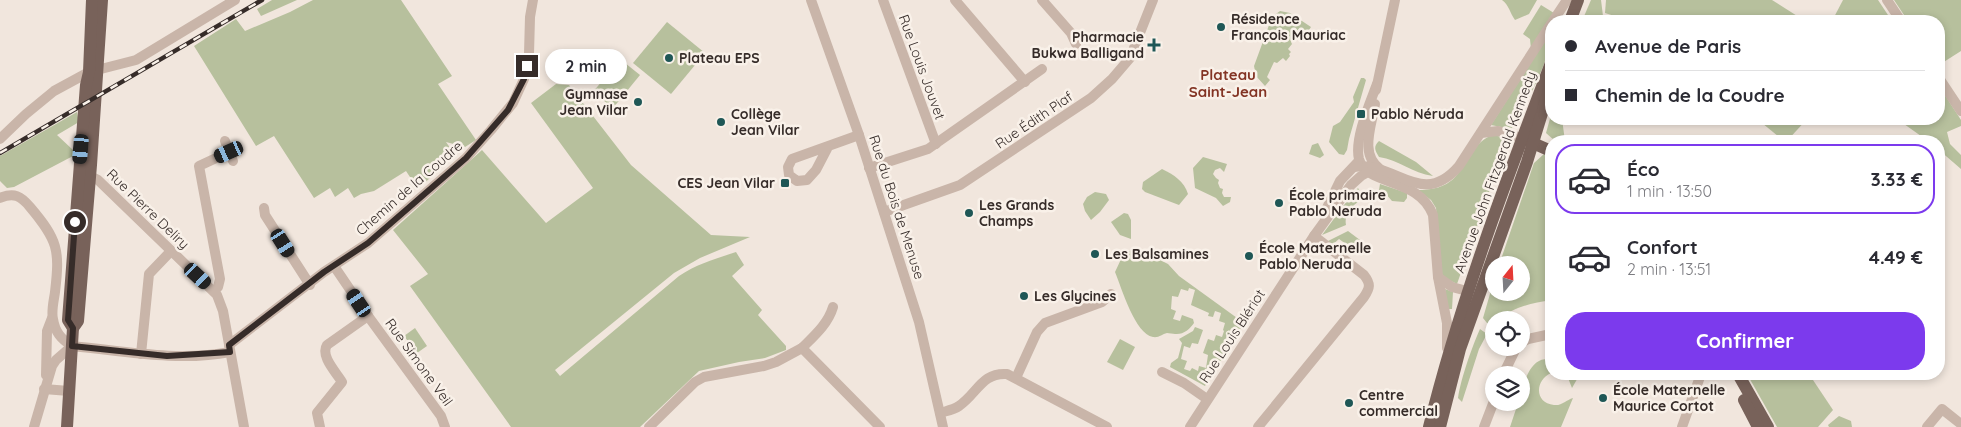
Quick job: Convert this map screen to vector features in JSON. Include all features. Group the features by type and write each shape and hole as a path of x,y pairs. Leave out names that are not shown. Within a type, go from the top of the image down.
{"main road":[{"path":"73,328 78,322 97,86 93,71 92,0"},
{"path":"67,427 73,328 68,320 86,85 93,71 102,0"},
{"path":"1572,15 1578,0"},
{"name":"Avenue John Fitzgerald Kennedy","path":"1429,427 1445,361 1473,293 1527,140 1545,82"},
{"name":"Avenue John Fitzgerald Kennedy","path":"1527,140 1545,98"},
{"path":"1527,140 1545,148"},
{"name":"Avenue John Fitzgerald Kennedy","path":"1440,427 1473,293"},
{"path":"1733,380 1758,427"},
{"path":"1741,380 1768,427"}],"street":[{"path":"0,138 54,91 93,71 136,60 235,0"},
{"name":"Chemin de la Coudre","path":"229,348 334,266 368,243 466,158 508,110 524,79 529,54 530,18 533,0"},
{"name":"Rue du Bois de Menuse","path":"810,0 859,135 919,322 943,427"},
{"name":"Rue Louis Jouvet","path":"883,0 936,144"},
{"path":"955,0 1025,82"},
{"path":"1042,0 1071,32 1076,44"},
{"name":"Rue Édith Piaf","path":"884,212 960,185 1091,98 1112,79 1130,58 1153,0"},
{"path":"1381,170 1374,166 1368,152 1377,84 1395,0"},
{"name":"Avenue John Fitzgerald Kennedy","path":"1557,15 1567,0"},
{"path":"1887,0 1897,15"},
{"name":"Avenue John Fitzgerald Kennedy","path":"1361,166 1381,170 1421,184 1436,184 1451,175 1481,133 1545,34"},
{"path":"869,168 921,152 936,144 1042,69"},
{"path":"1361,166 1359,141 1377,84"},
{"path":"1945,87 1961,111"},
{"path":"1481,133 1498,131 1527,140"},
{"path":"828,147 859,135"},
{"path":"214,291 218,287 220,279 199,166 231,157 225,141"},
{"name":"Avenue John Fitzgerald Kennedy","path":"1361,166 1416,193 1429,206 1434,224 1438,277 1447,323 1448,340 1445,361"},
{"name":"Rue Louis Blériot","path":"1314,236 1340,181 1346,173 1361,166"},
{"name":"Rue Louis Blériot","path":"1190,427 1314,236 1351,185 1360,176 1361,166"},
{"name":"Rue Pierre Deliry","path":"90,176 98,180 214,291 222,304 244,427"},
{"path":"0,198 13,195 24,200 43,222 54,243 58,262 52,318 47,331 45,385"},
{"path":"264,208 265,215 310,285"},
{"path":"1258,427 1364,297 1370,287 1364,275 1314,236"},
{"path":"141,354 149,274 171,251"},
{"name":"Rue Simone Veil","path":"334,266 441,416 445,427"},
{"name":"Avenue John Fitzgerald Kennedy","path":"1438,277 1446,283 1473,293"},
{"path":"1016,378 1037,332 1045,323 1102,302 1111,294"},
{"path":"649,427 695,382 704,377 764,366 776,362 802,348 819,331 830,316 833,306"},
{"path":"320,427 317,413 342,382 325,354 324,349 368,316"},
{"path":"52,318 57,334 62,340 72,346 167,356 229,348"},
{"path":"1530,339 1545,335"},
{"path":"34,427 45,385 54,362 72,346"},
{"path":"802,348 880,427"},
{"path":"1162,372 1184,383 1207,399"},
{"path":"940,413 958,407 987,378 1007,374 1107,427"},
{"path":"1682,427 1699,380"},
{"path":"45,385 69,391"},
{"path":"1927,427 1942,409 1961,424"},
{"path":"1484,427 1490,411"}],"green space":[{"path":"272,0 297,0 261,16 257,9"},
{"path":"313,0 401,0 452,76 438,84 476,140 465,147 446,142 455,155 418,189 406,171 374,191 354,198 348,188 335,197 330,188 314,198 274,136 256,146 194,46 236,19 245,31"},
{"path":"1502,0 1537,0 1529,14 1515,20"},
{"path":"1591,0 1601,0 1603,15 1585,15"},
{"path":"1606,0 1772,0 1796,15 1611,15 1605,13"},
{"path":"1843,0 1878,0 1888,15 1835,15"},
{"path":"1894,0 1961,0 1961,51 1945,61 1945,15 1904,15"},
{"path":"1541,5 1554,13 1553,15 1545,15 1545,27 1531,49 1530,39 1523,34"},
{"path":"1280,11 1290,13 1311,27 1309,30 1295,33 1292,44 1288,49 1291,52 1290,56 1286,61 1283,58 1277,63 1274,62 1267,77 1270,80 1265,86 1256,76 1254,66 1272,17"},
{"name":"Plateau EPS","path":"667,22 705,53 671,94 633,63"},
{"path":"1545,40 1545,60 1543,66 1516,123 1511,129 1491,125"},
{"path":"620,59 640,75 613,108 593,92"},
{"path":"1361,78 1366,80 1347,150 1344,155 1339,154 1329,142 1333,126 1340,122 1354,102 1353,97"},
{"path":"556,84 569,85 631,165 711,235 750,237 700,258 674,273 555,370 560,376 679,276 699,265 736,252 744,265 732,276 762,310 758,315 786,346 786,350 765,358 699,371 640,427 511,427 410,286 428,274 393,230 482,150 546,223 593,188 531,103"},
{"path":"1945,95 1961,120 1961,126 1947,132 1950,144 1961,155 1961,169 1945,155 1945,135 1920,135 1905,125 1945,125"},
{"path":"77,112 79,122 57,135 73,150 73,156 14,187 7,188 0,181 0,156"},
{"path":"1548,125 1563,125 1564,135 1548,135 1546,133"},
{"path":"1764,125 1802,125 1792,135 1777,135"},
{"path":"1492,135 1508,138 1457,284 1445,278 1441,272 1436,208 1431,200 1418,190 1447,184 1462,168 1473,150"},
{"path":"1379,141 1416,162 1433,176 1379,157 1375,149"},
{"path":"1318,143 1324,155 1320,158 1309,154 1312,145"},
{"path":"1544,154 1545,301 1530,304 1513,311 1485,311 1488,301 1530,301 1530,256 1502,256 1534,163"},
{"path":"1203,157 1227,164 1224,172 1220,168 1215,170 1213,174 1219,180 1218,183 1220,188 1223,189 1224,197 1231,197 1230,202 1223,206 1216,198 1195,188 1193,168"},
{"path":"1162,169 1178,179 1186,189 1188,194 1179,205 1145,192 1142,189 1143,182"},
{"path":"1380,184 1407,193 1407,198 1404,202 1392,201 1385,193 1379,190"},
{"path":"1358,188 1364,198 1348,212 1346,225 1322,235 1344,205"},
{"path":"1095,192 1106,194 1109,200 1091,220 1083,204 1087,197"},
{"path":"1124,213 1128,214 1131,220 1131,239 1120,235 1111,222"},
{"path":"1348,231 1360,240 1353,249 1339,239 1332,245 1328,241"},
{"path":"1133,249 1142,251 1168,264 1179,276 1244,323 1205,386 1170,367 1171,363 1178,358 1182,343 1179,339 1193,331 1195,327 1203,330 1198,344 1192,343 1190,348 1184,346 1181,359 1187,361 1184,369 1190,371 1192,368 1198,371 1199,366 1206,368 1208,355 1203,353 1208,339 1214,341 1216,335 1222,337 1224,331 1225,323 1219,321 1221,313 1215,311 1213,317 1208,316 1209,313 1191,305 1195,290 1189,288 1188,291 1181,289 1178,297 1172,296 1171,309 1176,311 1173,319 1180,321 1182,315 1193,319 1194,323 1181,334 1167,333 1153,337 1146,334 1140,328 1130,310 1115,272 1123,255"},
{"path":"1445,289 1453,292 1452,309 1448,309"},
{"path":"415,328 427,346 417,353 404,336"},
{"path":"1480,329 1485,333 1485,338 1479,349 1462,402 1458,398 1470,353"},
{"path":"1120,339 1135,347 1123,370 1107,362"},
{"path":"1545,359 1545,377 1539,391 1543,400 1547,403 1559,405 1573,398 1561,427 1510,427 1515,411 1530,411 1530,370 1535,364"},
{"path":"1569,380 1577,380 1572,388"},
{"path":"1750,380 1813,380 1833,410 1818,427 1777,427"},
{"path":"1839,416 1851,421 1852,427 1829,427 1828,425"}],"railway":[{"path":"0,153 262,0"}],"place":[{"name":"Résidence François Mauriac","path":"1221,27"},
{"name":"Pharmacie Bukwa Balligand","path":"1154,45"},
{"name":"Plateau EPS","path":"669,58"},
{"name":"Gymnase Jean Vilar","path":"638,102"},
{"name":"Pablo Néruda","path":"1361,114"},
{"name":"Collège Jean Vilar","path":"721,122"},
{"name":"CES Jean Vilar","path":"785,183"},
{"name":"École primaire Pablo Neruda","path":"1279,203"},
{"name":"Les Grands Champs","path":"969,213"},
{"name":"Les Balsamines","path":"1095,254"},
{"name":"École Maternelle Pablo Neruda","path":"1249,256"},
{"name":"Les Glycines","path":"1024,296"},
{"name":"École Maternelle Maurice Cortot","path":"1603,398"},
{"name":"Centre commercial","path":"1349,403"}],"district":[{"name":"Plateau Saint-Jean","path":"1228,82"}],"route":[{"path":"75,222 68,320 73,328 72,346 167,356 230,352 229,345 310,285 324,272 368,243 466,158 513,103 524,79 527,66"}]}
